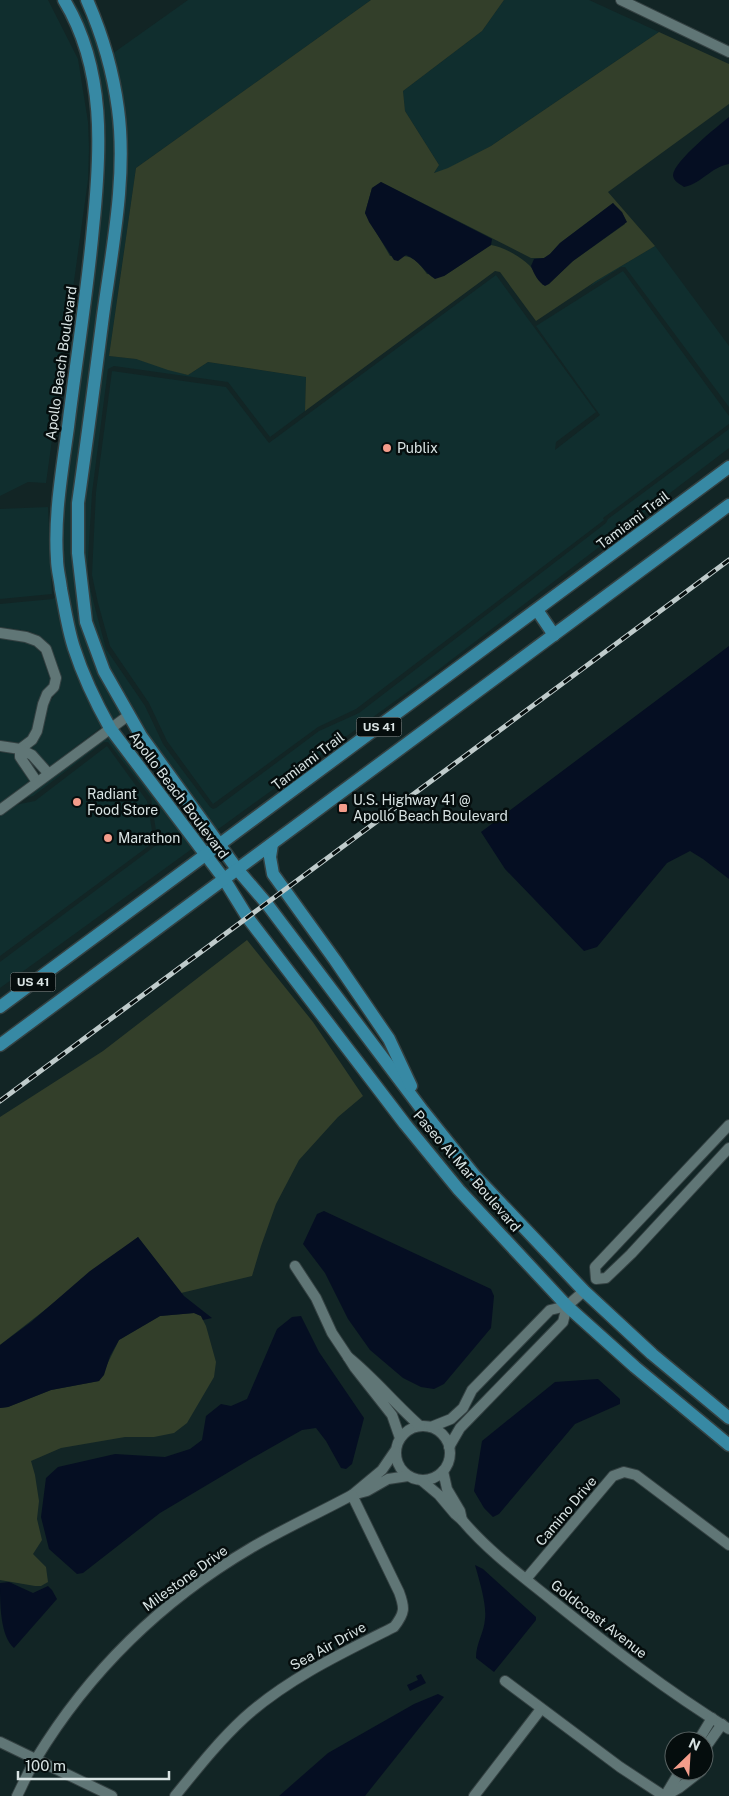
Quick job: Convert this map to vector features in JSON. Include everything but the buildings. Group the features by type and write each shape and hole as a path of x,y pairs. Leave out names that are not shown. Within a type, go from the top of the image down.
{"main road":[{"name":"Apollo Beach Boulevard","path":"64,0 73,14 88,55 98,101 99,151 91,252 59,503 57,560 64,608 74,648 97,704 110,728 224,879"},
{"name":"Apollo Beach Boulevard","path":"87,0 109,64 118,109 120,142 118,201 78,503 78,553 86,622 104,671 129,715 237,869"},
{"name":"Tamiami Trail","path":"0,1007 729,467"},
{"name":"US 41","path":"0,1045 729,505"},
{"path":"537,610 554,634"},
{"path":"272,844 270,857 273,874 389,1039 423,1111"},
{"name":"Paseo Al Mar Boulevard","path":"237,869 267,904 423,1111 475,1176 584,1291 652,1354 729,1418"},
{"name":"Paseo Al Mar Boulevard","path":"224,879 248,918 405,1124 459,1190 567,1306 635,1367 729,1445"}],"street":[{"path":"621,0 729,52"},
{"path":"0,633 22,636 37,641 46,649 56,678 54,687 47,694 42,704 37,731 32,740 20,749"},
{"name":"Apollo Beach Boulevard","path":"110,728 129,715"},
{"path":"0,810 110,728"},
{"path":"0,746 20,749 32,755 48,773"},
{"path":"20,749 20,757 37,782"},
{"path":"729,1125 595,1267 596,1279 606,1278 631,1254 729,1148"},
{"path":"295,1266 316,1298 332,1333 355,1368 392,1415 400,1438"},
{"path":"431,1427 451,1419 463,1408 472,1390 550,1310 567,1306 584,1291"},
{"path":"449,1447 460,1428 563,1322 567,1306"},
{"path":"348,1357 420,1426"},
{"path":"420,1426 431,1427 443,1434 449,1447 449,1461 443,1471 435,1477 421,1480 408,1476 398,1465 395,1451 400,1438 410,1428 420,1426"},
{"name":"Milestone Drive","path":"352,1495 382,1470 395,1451"},
{"name":"Goldcoast Avenue","path":"443,1471 447,1489 460,1511 462,1520"},
{"name":"Camino Drive","path":"526,1580 613,1476 624,1472 636,1475 729,1545"},
{"name":"Milestone Drive","path":"17,1796 35,1760 69,1710 113,1656 159,1612 206,1577 252,1548 352,1495 367,1490 388,1479 408,1476"},
{"name":"Goldcoast Avenue","path":"421,1480 439,1495 476,1536 526,1580 608,1645 725,1727"},
{"name":"Sea Air Drive","path":"175,1796 211,1751 245,1718 272,1696 328,1659 394,1627 402,1617 404,1605 399,1592 352,1495"},
{"path":"505,1681 620,1767 665,1796"},
{"path":"474,1796 541,1709"},
{"path":"704,1731 712,1718"},
{"path":"714,1739 725,1727"},
{"path":"0,1742 112,1796"},
{"path":"665,1796 674,1781"},
{"path":"665,1796 688,1781"}],"shaded area":[{"path":"0,0 48,0 78,59 88,122 89,148 88,180 46,483 28,482 0,496"},
{"path":"70,0 73,0 93,30 104,66 113,110 115,142 113,201 72,503 99,675 121,714 112,720 79,646 62,559 64,503 96,252 104,181 105,150 104,101 93,54 78,12"},
{"path":"188,0 371,0 136,168 109,356 136,359 188,375 208,362 306,377 305,411 270,437 228,382 114,366 108,369 92,493 87,575 106,649 145,706 163,744 210,807 216,808 319,731 359,713 606,523 608,519 729,429 729,448 438,670 217,830 146,732 109,669 91,620 83,552 83,503 124,200 112,54"},
{"path":"504,0 589,0 659,32 491,146 448,169 434,173 439,165 405,111 403,91 482,31"},
{"path":"729,117 729,164 717,168 696,183 684,187 677,182 673,175 681,161 697,144"},
{"path":"381,182 492,239 491,245 444,276 435,279 406,255 398,261 394,260 365,213 372,188"},
{"path":"613,203 622,212 627,222 573,261 545,286 536,277 531,266 534,259 544,258 550,254 560,243"},
{"path":"655,246 729,346 729,407 625,267 621,267 588,288 596,281"},
{"path":"623,271 729,416 729,424 603,518 604,520 356,709 318,727 213,804 167,741 149,703 110,646 98,603 92,575 96,492 112,371 226,387 269,443 496,275 596,412 556,442 555,450 600,415 536,326"},
{"path":"48,507 52,594 0,599 0,509"},
{"path":"57,595 103,726 50,766 31,747 42,733 48,705 59,688 60,675 51,647 40,636 28,631 0,627 0,604 53,599"},
{"path":"0,638 25,642 34,646 41,653 50,679 49,685 38,701 32,729 28,736 19,743 0,740"},
{"path":"729,646 729,879 690,851 667,863 597,947 584,951 505,869 481,832"},
{"path":"108,736 193,848 0,988 0,962 158,844 151,798 108,742 104,742 33,796 25,798"},
{"path":"107,746 147,801 154,842 0,956 0,808 35,801"},
{"path":"0,752 14,754 16,761 29,781 0,803"},
{"path":"324,1211 491,1289 494,1296 491,1328 444,1384 434,1389 421,1387 403,1378 370,1350 348,1319 325,1273 303,1244 317,1214"},
{"path":"138,1237 184,1296 212,1318 203,1320 201,1316 194,1313 160,1316 119,1340 110,1356 104,1375 99,1381 51,1390 8,1407 0,1408 0,1345 31,1322 90,1271"},
{"path":"301,1316 319,1352 364,1418 352,1464 346,1469 341,1468 326,1441 316,1428 302,1430 160,1513 83,1573 77,1574 49,1549 41,1517 46,1478 58,1467 115,1454 165,1457 190,1449 202,1440 206,1416 221,1404 231,1406 247,1399 277,1329 292,1317"},
{"path":"598,1379 620,1399 620,1404 575,1424 499,1514 493,1517 484,1508 474,1491 482,1441 555,1382"},
{"path":"475,1565 483,1569 536,1617 536,1620 494,1672 476,1658 484,1624 485,1607"},
{"path":"9,1582 33,1593 48,1586 57,1599 14,1648 9,1643 3,1627 1,1609 0,1583"},
{"path":"421,1674 426,1683 410,1691 407,1685 418,1680 416,1676"},
{"path":"438,1694 444,1697 365,1796 279,1796 328,1753 414,1704"}],"green space":[{"path":"371,0 504,0 482,31 403,91 405,111 439,165 434,173 491,146 659,32 729,64 729,104 608,192 655,246 596,281 536,321 500,272 495,271 305,411 306,377 208,362 188,375 136,359 109,356 136,168","holes":["381,182 531,258 544,258 550,254 560,243 613,203 625,224 573,261 549,283 543,285 531,267 516,255 491,245 444,276 427,274 412,258 390,256 365,213 372,188"]},
{"path":"247,940 313,1022 363,1096 338,1117 299,1160 276,1204 252,1276 181,1293 138,1237 0,1345 0,1117 103,1051"},
{"path":"194,1313 201,1316 206,1326 216,1362 214,1377 187,1423 174,1433 154,1437 125,1437 61,1448 31,1461 39,1501 37,1519 42,1540 33,1554 46,1567 48,1582 41,1586 35,1586 0,1580 0,1408 8,1407 51,1390 99,1381 119,1340 160,1316"}],"railway":[{"path":"0,1101 729,560"}],"place":[{"name":"Publix","path":"387,448"},
{"name":"Radiant Food Store","path":"77,802"},
{"name":"U.S. Highway 41 @ Apollo Beach Boulevard","path":"343,808"},
{"name":"Marathon","path":"108,838"}]}
